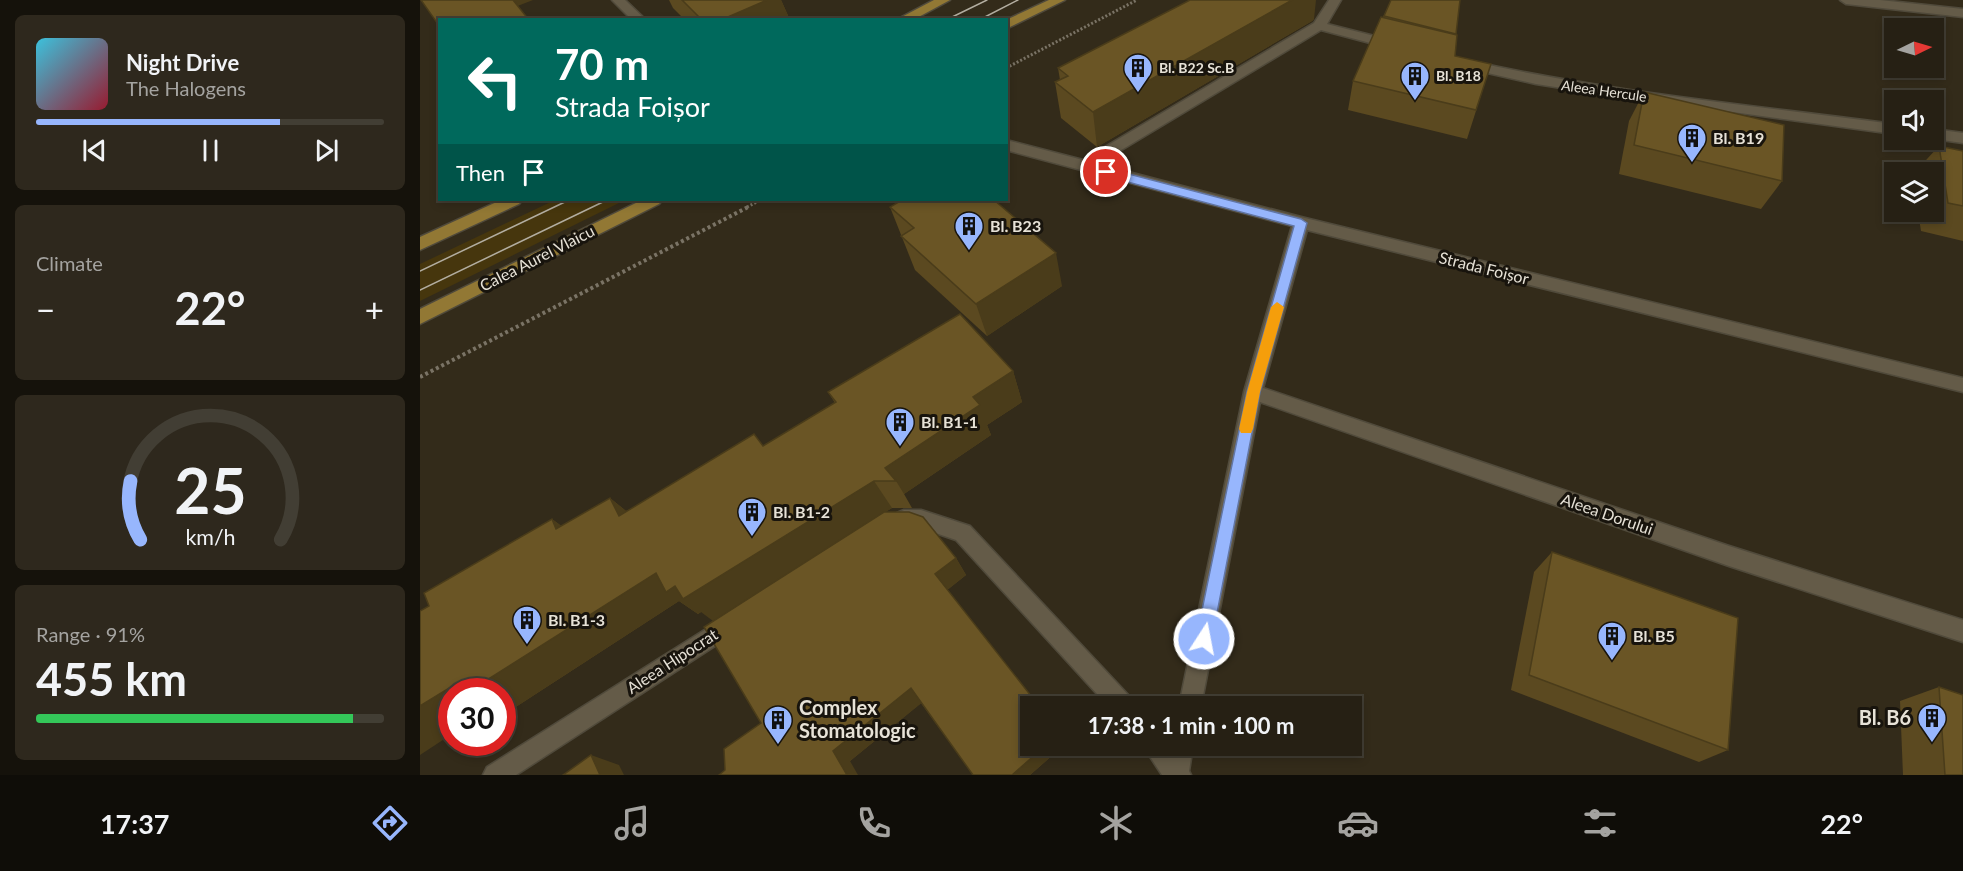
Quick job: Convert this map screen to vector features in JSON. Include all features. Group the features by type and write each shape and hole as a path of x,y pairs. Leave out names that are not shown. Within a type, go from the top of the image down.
{"main road":[{"path":"906,18 944,0"},
{"path":"1008,24 1059,0"},
{"path":"420,244 512,201"},
{"name":"Calea Aurel Vlaicu","path":"420,317 652,201"}],"street":[{"path":"618,0 638,18"},
{"path":"1084,166 1319,26 1335,0"},
{"path":"1846,0 1963,12"},
{"path":"1319,26 1408,49"},
{"name":"Aleea Hercule","path":"1452,60 1536,80 1594,90 1884,128"},
{"path":"1944,135 1963,138"},
{"name":"Strada Foișor","path":"1008,147 1301,223 1963,386"},
{"path":"1192,696 1253,392 1301,223"},
{"name":"Aleea Dorului","path":"1253,392 1729,556 1963,631"},
{"path":"884,525 894,519 921,519 963,533 1115,696"},
{"name":"Aleea Hipocrat","path":"495,775 744,615"},
{"path":"1163,756 1177,774"},
{"path":"1177,774 1180,756"}],"path":[{"path":"1008,67 1137,0"},
{"path":"420,377 758,201"}],"shaded area":[{"path":"553,201 623,201 420,301 420,264"}],"building":[{"path":"421,0 513,0 527,18 438,18 438,24"},
{"path":"682,0 767,0 726,18 700,18"},
{"path":"1190,0 1292,0 1093,112 1055,82 1068,76 1058,68"},
{"path":"1391,0 1460,0 1456,34 1384,16"},
{"path":"1381,17 1457,35 1455,56 1491,64 1476,110 1353,81"},
{"path":"1644,92 1784,125 1782,181 1634,145"},
{"path":"1944,147 1963,151 1963,206 1948,203 1944,162 1942,162 1940,150 1944,150"},
{"name":"Bl. B23","path":"900,201 995,201 1056,253 976,304 901,236 914,228 890,207"},
{"path":"960,314 1013,371 973,397 980,405 885,468 896,481 874,481 683,599 675,586 666,592 656,573 490,678 438,678 438,695 420,706 420,611 429,606 424,593 552,519 556,529 610,498 619,516 754,434 763,446 836,402 828,392"},
{"path":"884,512 909,512 923,517 956,558 935,574 1031,696 1020,696 1020,756 1034,756 1012,775 973,775 911,688 833,751 847,775 719,775 725,770 724,749 761,723 704,627"},
{"name":"Bl. B5","path":"1552,552 1738,618 1728,750 1529,675"},
{"path":"1939,687 1963,695 1963,775 1945,775"},
{"path":"591,755 600,775 563,775"}],"tram line":[{"path":"950,18 987,0"},
{"path":"983,18 1018,0"},
{"path":"420,271 567,201"},
{"path":"420,290 605,201"}],"slow traffic":[{"path":"1246,429 1253,392 1277,307"}],"place":[{"name":"Bl. B22 Sc.B","path":"1138,94"},
{"name":"Bl. B18","path":"1415,102"},
{"name":"Bl. B19","path":"1692,164"},
{"name":"Bl. B23","path":"969,252"},
{"name":"Bl. B1-1","path":"900,448"},
{"name":"Bl. B1-2","path":"752,538"},
{"name":"Bl. B1-3","path":"527,646"},
{"name":"Bl. B5","path":"1612,662"},
{"name":"Bl. B6","path":"1932,744"},
{"name":"Complex Stomatologic","path":"778,746"}],"route":[{"path":"1106,172 1301,223 1253,392 1204,639"}]}
